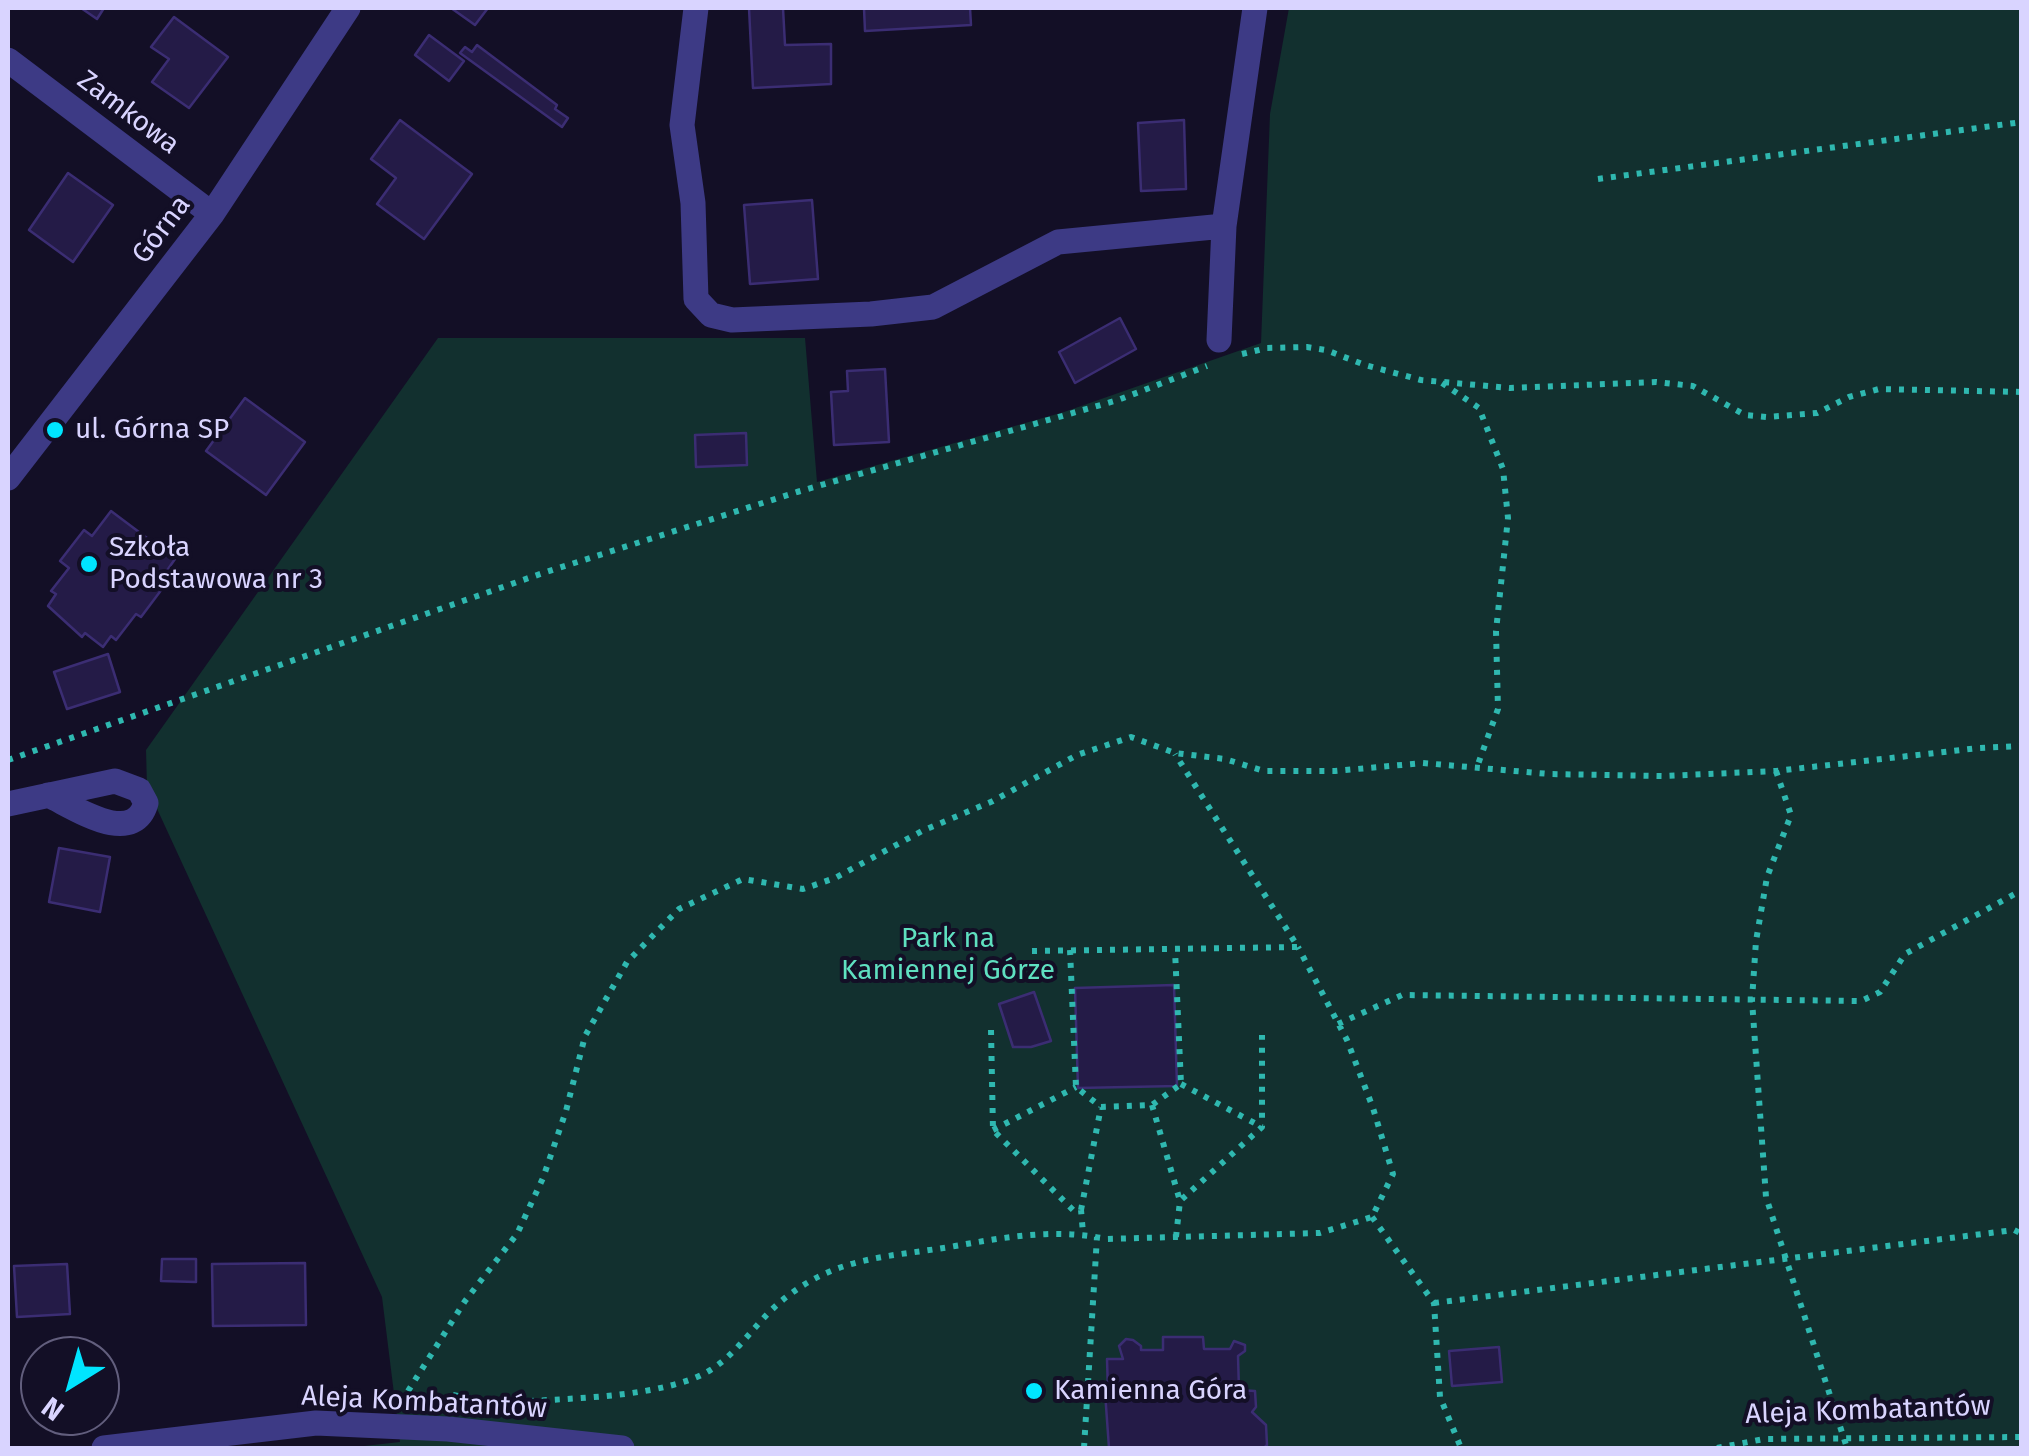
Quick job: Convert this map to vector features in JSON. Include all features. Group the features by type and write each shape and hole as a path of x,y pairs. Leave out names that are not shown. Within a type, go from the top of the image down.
{"street":[{"name":"Górna","path":"8,478 212,214 348,8"},
{"path":"696,8 682,125 693,202 696,300 711,315 732,320 792,318 933,306 1058,242 1224,226"},
{"path":"1216,352 1224,226 1256,8"},
{"name":"Zamkowa","path":"8,60 212,214"},
{"path":"8,804 48,795"},
{"name":"Aleja Kombatantów","path":"104,1448 316,1423 448,1429 622,1448"}],"path":[{"path":"1598,179 2022,122"},
{"path":"8,760 543,573 797,492 1118,400 1216,352 1307,347 1421,380 1510,388 1656,382 1693,386 1745,415 1788,418 1817,413 1879,388 2022,392"},
{"path":"1441,382 1479,408 1503,468 1508,518 1496,631 1498,709 1477,768"},
{"path":"408,1391 456,1314 516,1234 544,1178 585,1036 628,962 679,910 742,879 803,889 836,878 1077,755 1131,738 1174,753 1225,759 1264,771 1336,771 1424,763 1549,774 1663,776 1776,771 2022,746"},
{"path":"497,1403 599,1396 692,1379 727,1360 750,1330 788,1295 828,1270 883,1254 1008,1235 1176,1237 1320,1233 1372,1217 1393,1174 1373,1108 1338,1024 1298,946 1174,753"},
{"path":"1776,771 1791,815 1767,877 1756,941 1752,1000 1766,1197 1847,1448"},
{"path":"1338,1024 1402,995 1861,1001 1880,992 1905,954 2022,890"},
{"path":"1032,951 1298,946"},
{"path":"1070,950 1076,1087 1101,1107 1152,1105 1181,1084"},
{"path":"1175,950 1181,1084"},
{"path":"992,1030 992,1130 1074,1211 1081,1210"},
{"path":"1180,1201 1262,1127 1262,1035"},
{"path":"1181,1084 1262,1127"},
{"path":"992,1130 1076,1087"},
{"path":"1152,1105 1180,1201 1176,1237"},
{"path":"1082,1233 1081,1210 1101,1107"},
{"path":"1372,1217 1434,1303 1440,1397 1461,1448"},
{"path":"1434,1303 2014,1230 2022,1234"},
{"path":"1084,1448 1097,1236"},
{"path":"453,1395 482,1400"},
{"name":"Aleja Kombatantów","path":"1717,1448 1764,1439 2022,1437"}],"green space":[{"name":"Park na Kamiennej Górze","path":"1289,8 2021,8 2021,1448 346,1448 400,1442 382,1297 147,787 146,750 438,338 805,338 817,482 1064,412 1261,343 1270,114"}],"building":[{"path":"81,8 104,8 97,19"},
{"path":"451,8 488,8 475,25"},
{"path":"749,8 783,8 785,45 831,44 831,84 753,88"},
{"path":"864,8 970,8 971,25 865,31"},
{"path":"174,17 228,57 189,108 152,82 169,59 151,47"},
{"path":"429,35 464,61 449,81 415,55"},
{"path":"477,45 557,105 555,109 568,118 562,127 460,53 465,47 472,52"},
{"path":"400,120 472,174 424,239 377,204 396,178 371,159"},
{"path":"1184,120 1186,189 1141,191 1138,123"},
{"path":"68,173 113,205 73,262 29,230"},
{"path":"812,200 818,279 750,284 744,205"},
{"path":"1120,318 1136,349 1075,383 1059,352"},
{"path":"885,369 889,442 834,445 831,392 848,391 847,371"},
{"path":"245,398 305,442 266,495 206,451"},
{"path":"746,433 747,465 696,467 695,435"},
{"path":"111,511 175,559 157,585 162,589 141,617 136,614 116,640 111,636 103,647 85,633 82,637 48,606 56,594 51,591 69,568 60,561 84,530 92,536"},
{"path":"108,654 120,692 67,709 54,672"},
{"path":"59,848 110,857 100,912 49,902"},
{"path":"1174,985 1177,1086 1078,1088 1075,988"},
{"path":"1034,992 1051,1041 1013,1047 999,1004"},
{"path":"162,1259 196,1259 196,1282 161,1281"},
{"path":"305,1263 306,1325 213,1326 212,1264"},
{"path":"67,1264 70,1314 17,1317 14,1266"},
{"path":"1163,1337 1203,1337 1204,1349 1230,1349 1234,1341 1245,1345 1245,1351 1238,1356 1239,1390 1255,1391 1256,1407 1252,1412 1266,1425 1264,1448 1109,1448 1107,1359 1123,1359 1119,1346 1126,1339 1133,1340 1141,1350 1163,1350"},
{"path":"1499,1347 1502,1382 1452,1386 1449,1351"}],"place":[{"name":"ul. Górna SP","path":"55,430"},
{"name":"Szkoła Podstawowa nr 3","path":"89,564"},
{"name":"Kamienna Góra","path":"1034,1391"}]}
